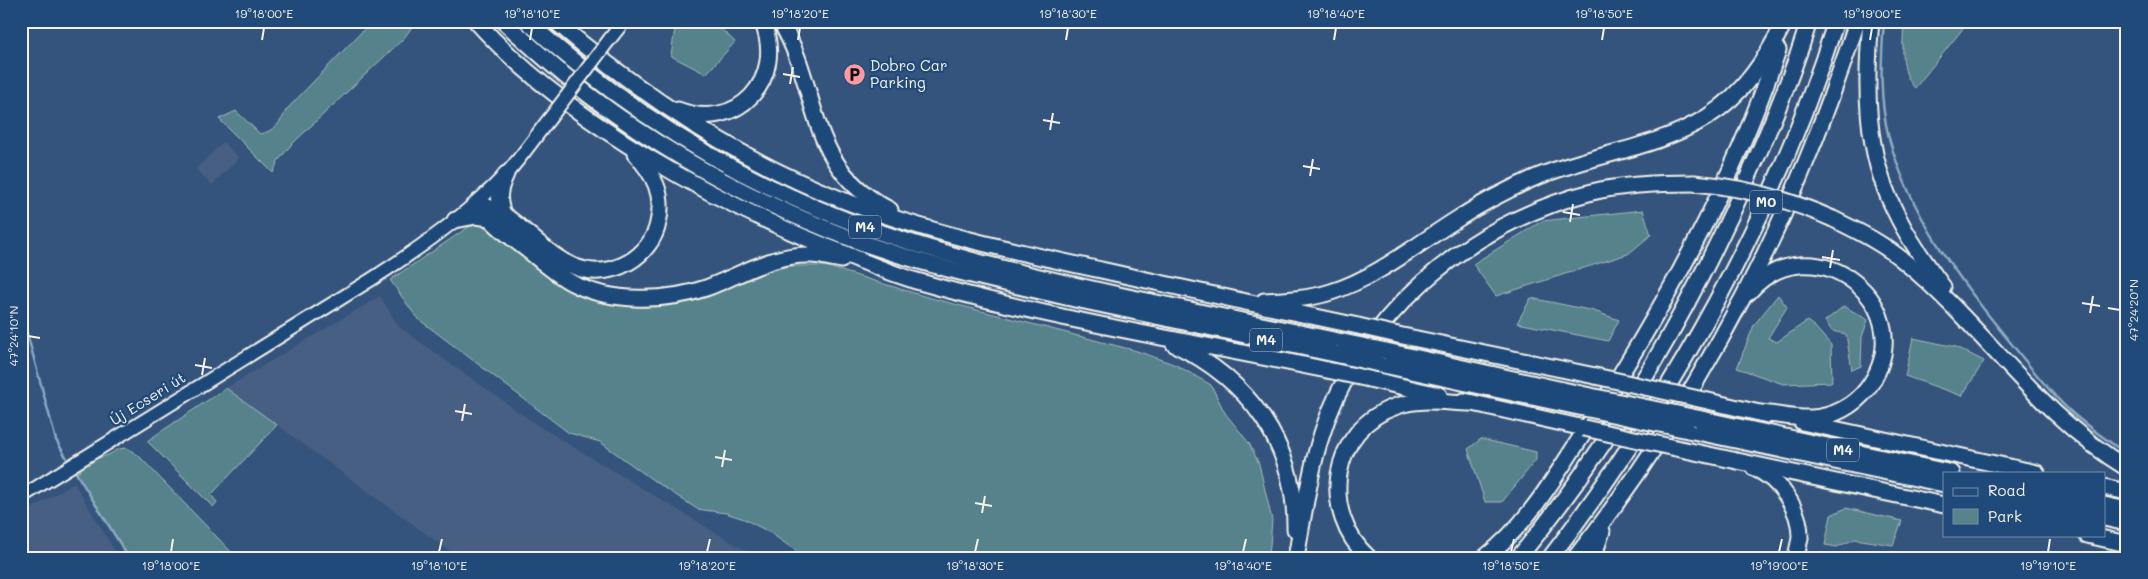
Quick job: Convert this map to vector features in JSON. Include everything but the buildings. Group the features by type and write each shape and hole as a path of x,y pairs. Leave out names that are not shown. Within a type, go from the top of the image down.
{"highway":[{"path":"476,21 537,78 584,115 624,142 732,205 794,234 871,265 912,279 978,297 1151,335 1369,379 1563,424 1943,505"},
{"name":"M4","path":"503,21 546,60 596,100 648,137 699,168 742,191 829,230 910,258 994,281 1383,357 1692,424 1947,472"},
{"name":"M4","path":"527,21 608,89 669,131 748,176 832,214 892,236 998,267 1339,348"},
{"path":"555,21 578,41 664,105 719,141 783,174 838,198 917,226 1063,262 2032,472"},
{"path":"664,105 683,112 706,115 732,111 744,104 762,83 768,69 769,43 762,21"},
{"path":"780,21 797,53 818,128 837,164 848,178 872,199 917,226"},
{"path":"1206,293 1262,301 1298,299 1330,292 1384,267 1458,218 1512,188 1564,168 1656,141 1688,128 1723,106 1742,88 1767,55 1786,21"},
{"path":"1484,558 1515,530 1546,489 1657,316 1685,263 1735,158 1786,21"},
{"name":"M0","path":"1518,558 1602,443 1675,324 1718,244 1747,180 1792,72 1809,21"},
{"name":"M0","path":"1550,558 1589,506 1630,446 1703,326 1766,202 1797,128 1836,21"},
{"path":"1574,558 1609,515 1674,416 1740,302 1801,174 1818,132 1857,21"},
{"path":"1871,21 1867,93 1870,128 1880,173 1894,209 1918,251 1961,313"},
{"path":"478,202 548,252 572,266 597,272 621,267 633,260 650,243 655,233 660,212 658,188 653,176 624,142"},
{"path":"497,216 499,193 506,174"},
{"path":"1295,558 1319,442 1333,406 1363,351 1410,293 1450,258 1511,222 1550,206 1593,192 1636,185 1694,183 1756,192 1794,203 1865,235 1903,260 1961,313 2041,401 2084,438 2127,468"},
{"path":"455,220 476,216 497,216 547,266 573,283 601,292 640,299 677,296 707,287 774,260 810,255 871,265"},
{"path":"1740,302 1764,279 1777,272 1801,266 1826,268 1843,273 1865,291 1873,300 1884,328 1885,344 1882,362 1873,381 1863,395 1849,406 1832,415 1811,418 1758,413"},
{"path":"1151,335 1168,341 1203,359 1234,383 1260,413 1272,431 1283,456 1290,479 1294,503 1295,558"},
{"path":"1369,558 1351,536 1339,508 1337,484 1342,460 1350,444 1367,423 1397,406 1429,401 1472,402"},
{"name":"M4","path":"1692,424 1943,484"},
{"path":"1733,459 1764,472 1788,497 1795,514 1800,536 1796,558"},
{"path":"2106,487 2127,492"},
{"path":"2106,505 2127,510"},
{"path":"1593,558 1597,542 1609,515"},
{"path":"2106,518 2127,523"},
{"path":"2091,536 2127,544"}],"main road":[{"name":"Új Ecseri út","path":"21,497 377,276 478,202 506,174 624,21"}],"shaded area":[{"path":"223,142 239,158 212,185 196,169"},
{"path":"380,296 399,327 537,425 758,558 459,558 226,388"},
{"path":"74,483 119,558 21,558 21,515"}],"green space":[{"path":"372,21 422,21 412,27 404,38 291,145 278,161 273,173 219,119 236,111 260,134 273,129 282,119 286,110"},
{"path":"682,21 713,21 735,42 706,74 671,56 675,28"},
{"path":"1904,21 1969,21 1915,88 1906,74 1904,66"},
{"path":"1643,210 1651,235 1628,254 1496,296 1473,264 1542,221"},
{"path":"480,225 490,230 557,283 577,295 599,302 646,307 674,304 764,271 785,266 825,266 927,297 1137,351 1176,365 1211,385 1225,413 1249,443 1259,464 1272,520 1269,558 806,558 769,532 744,519 726,513 697,509 600,442 569,433 417,318 390,280 470,226"},
{"path":"1778,295 1787,307 1768,338 1777,342 1807,321 1831,345 1832,382 1783,384 1737,368 1754,325"},
{"path":"1531,298 1594,311 1619,320 1608,341 1517,323"},
{"path":"1844,306 1868,320 1862,337 1861,366 1852,370 1846,334 1832,331 1825,321"},
{"path":"1913,338 1956,347 1984,361 1962,396 1905,376"},
{"path":"226,388 277,425 211,495 217,502 213,507 147,441"},
{"path":"1481,439 1536,452 1536,460 1502,502 1485,502 1468,449"},
{"path":"127,448 138,455 237,558 129,558 76,473 89,461 119,449"},
{"path":"1846,508 1902,521 1893,545 1855,539 1837,547 1825,545 1831,515"}],"waterway":[{"path":"1884,21 1882,80 1886,124 1898,166 1923,220 1955,271 1991,319 2046,386 2083,422 2127,454"},
{"path":"21,311 56,440 69,462"},
{"path":"73,468 129,558"}],"place":[{"name":"Dobro Car Parking","path":"854,75"}]}
